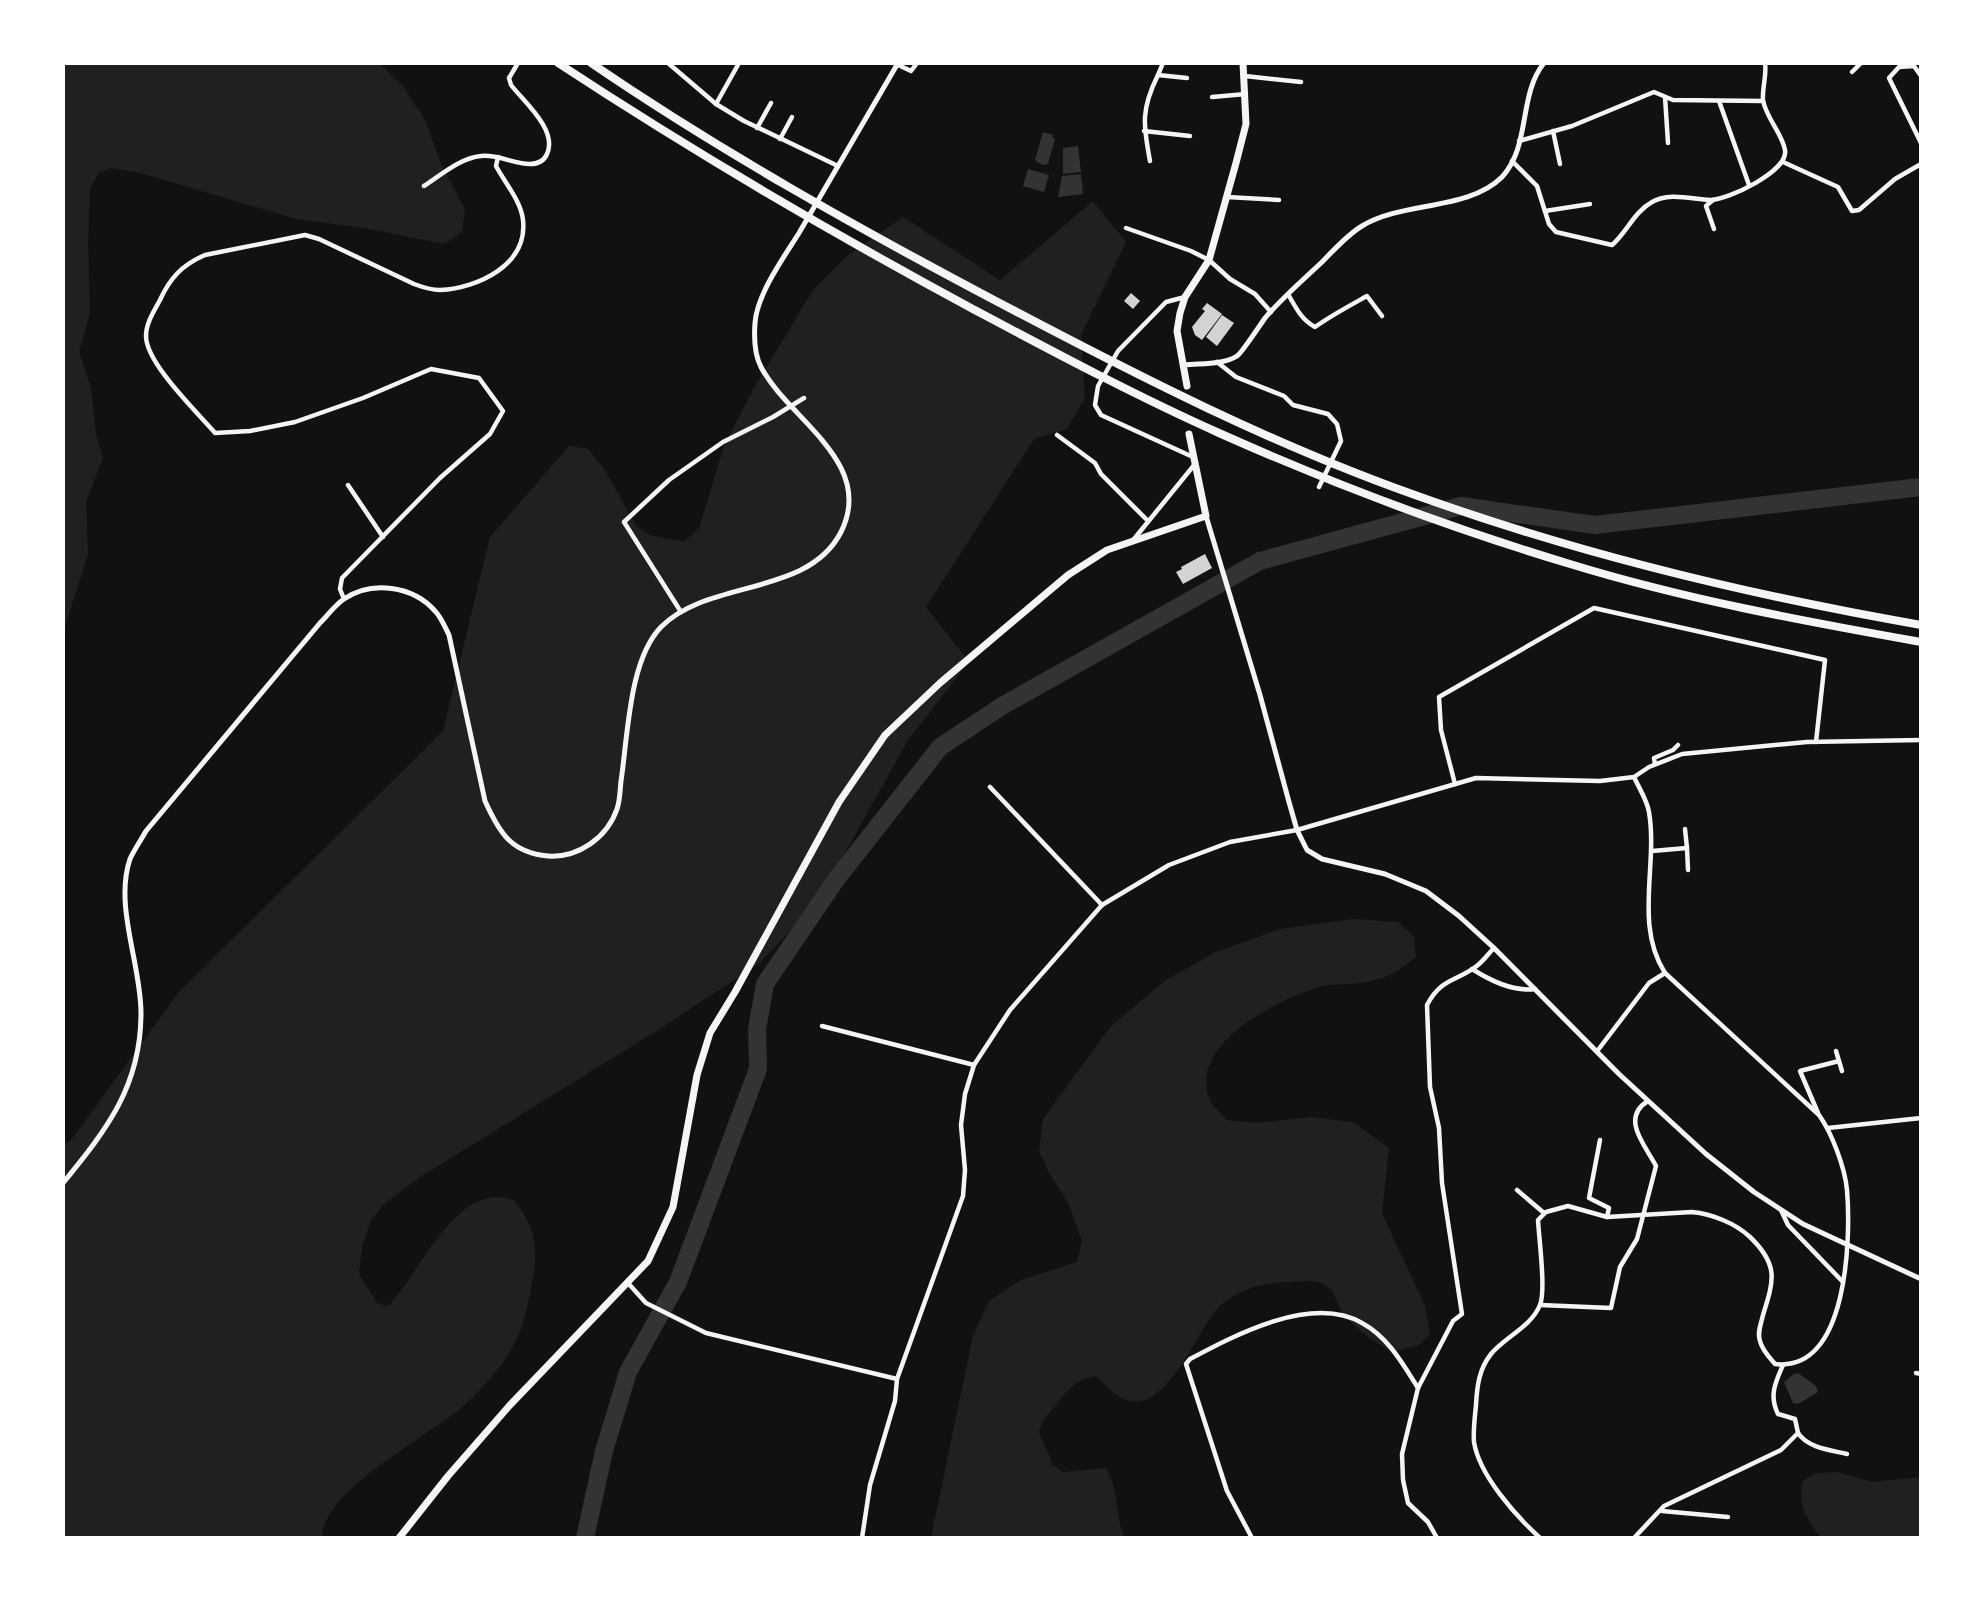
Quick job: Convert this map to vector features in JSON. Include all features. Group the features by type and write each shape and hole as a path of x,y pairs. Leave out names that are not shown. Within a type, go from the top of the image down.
{"highway":[{"path":"557,63 634,113 855,246 1108,380 1216,432 1291,464 1416,513 1633,582 1841,628 1921,642"},
{"path":"591,63 676,119 868,233 1073,342 1223,416 1303,451 1432,501 1688,578 1845,612 1921,625"},
{"path":"1187,386 1177,331 1180,313 1185,297 1209,260 1246,124 1243,63"},
{"path":"399,1538 448,1476 510,1405 648,1261 673,1207 697,1075 710,1033 839,802 885,735 940,683 1069,575 1107,550 1206,516 1189,434"}],"street":[{"path":"424,186 465,160 481,156 527,164 536,164 544,159 550,142 547,131 510,85 509,78 518,63"},
{"path":"668,63 716,104 757,128 838,166"},
{"path":"716,104 739,63"},
{"path":"63,1183 100,1138 119,1107 139,1042 141,1011 124,888 131,859 146,831 320,623 344,600 376,588 399,588 421,598 437,612 449,635 485,801 496,823 507,839 527,852 549,856 569,855 590,845 606,830 617,809 637,670 648,641 664,624 682,612 712,599 764,584 808,567 826,552 841,533 848,511 847,486 839,461 773,386 759,364 754,342 755,319 761,300 786,254 896,64 911,71 917,63"},
{"path":"1150,160 1144,131 1147,97 1163,63"},
{"path":"1184,365 1216,362 1237,356 1271,312 1345,239 1363,225 1392,213 1462,198 1484,190 1502,177 1512,161 1529,89 1544,63"},
{"path":"1714,229 1706,206 1713,200 1768,176 1783,162 1785,151 1763,101 1765,63"},
{"path":"1852,72 1861,63"},
{"path":"1921,76 1914,66 1898,65 1889,78 1921,143"},
{"path":"1158,75 1187,78"},
{"path":"1245,76 1301,82"},
{"path":"1518,141 1553,131 1654,92 1673,100 1763,101"},
{"path":"1212,97 1246,94"},
{"path":"1665,97 1668,143"},
{"path":"1719,101 1749,185"},
{"path":"757,128 771,103"},
{"path":"780,139 792,117"},
{"path":"1144,131 1190,136"},
{"path":"1553,131 1560,164"},
{"path":"344,600 340,589 342,578 440,478 490,434 503,411 480,378 431,369 363,398 295,422 250,431 215,433 154,362 146,337 148,326 166,286 177,272 190,262 205,256 305,236 319,239 428,288 442,290 491,277 513,257 523,233 520,206 496,166 498,157"},
{"path":"1512,161 1537,186 1549,224 1556,232 1612,245 1636,214 1652,201 1666,197 1713,200"},
{"path":"1783,162 1838,187 1852,211 1859,210 1895,179 1921,164"},
{"path":"1226,197 1279,200"},
{"path":"1545,211 1590,204"},
{"path":"1126,228 1209,260 1230,279 1255,294 1271,312"},
{"path":"1289,294 1306,322 1315,327 1342,308 1367,296 1382,316"},
{"path":"1133,540 1194,461 1101,415 1095,405 1098,386 1118,351 1166,302 1185,297"},
{"path":"1216,362 1236,377 1284,396 1293,405 1328,414 1337,424 1341,441 1320,487"},
{"path":"682,612 624,522 668,480 723,442 804,398"},
{"path":"1057,435 1096,463 1101,474 1148,521"},
{"path":"348,485 383,537"},
{"path":"1206,516 1297,830 1307,850 1322,859 1385,874 1426,891 1494,948 1648,1101 1706,1154 1803,1224 1921,1279"},
{"path":"1455,784 1441,730 1439,697 1594,608 1825,660 1816,742"},
{"path":"862,1538 870,1485 895,1401 897,1379 963,1196 965,1170 961,1125 965,1094 974,1065 1010,1010 1102,905 1181,861 1230,842 1297,830 1476,778 1600,781 1634,777 1656,764 1682,754 1764,745 1921,740"},
{"path":"1656,764 1654,758 1678,745"},
{"path":"1634,777 1649,810 1652,851 1648,914 1651,943 1657,960 1665,973 1819,1115"},
{"path":"990,787 1102,905"},
{"path":"1685,829 1688,870"},
{"path":"1652,851 1687,848"},
{"path":"1437,1538 1428,1522 1408,1503 1403,1480 1402,1454 1418,1388 1453,1321 1462,1314 1442,1183 1440,1128 1430,1087 1427,1005 1433,993 1443,983 1478,965 1494,948"},
{"path":"1471,969 1485,978 1520,991 1536,989"},
{"path":"1598,1050 1649,984 1665,973"},
{"path":"822,1026 974,1065"},
{"path":"1836,1051 1842,1071"},
{"path":"1540,1538 1491,1481 1481,1465 1474,1442 1477,1386 1481,1370 1492,1353 1528,1321 1540,1305 1542,1288 1538,1220 1544,1213 1568,1206 1607,1217 1644,1216 1665,1212 1705,1213 1734,1225 1767,1254 1772,1268 1772,1285 1758,1332 1760,1343 1774,1364 1790,1365 1800,1361 1826,1337 1843,1293 1847,1188 1828,1128 1819,1115 1800,1071 1839,1061"},
{"path":"1540,1305 1611,1308 1620,1267 1637,1239 1657,1166 1634,1127 1634,1118 1640,1106 1648,1101"},
{"path":"1828,1128 1921,1118"},
{"path":"1600,1140 1589,1198 1609,1208 1607,1217"},
{"path":"1517,1190 1544,1213"},
{"path":"1781,1210 1788,1225 1843,1282"},
{"path":"628,1283 646,1303 706,1333 897,1379"},
{"path":"1252,1538 1227,1491 1186,1364 1190,1359 1251,1328 1311,1313 1337,1314 1362,1322 1385,1341 1418,1388"},
{"path":"1783,1365 1776,1381 1772,1402 1778,1414 1795,1419 1798,1433 1803,1440 1814,1446 1847,1454"},
{"path":"1634,1538 1664,1506 1782,1450 1798,1433"},
{"path":"1662,1511 1728,1517"}],"shaded area":[{"path":"63,63 379,63 403,86 425,120 442,166 465,210 462,232 444,244 370,229 296,219 141,173 111,168 98,174 90,189 90,313 79,351 91,388 96,435 103,458 86,502 88,554 63,633"},
{"path":"1043,132 1053,135 1052,138 1055,139 1048,164 1042,165 1035,160"},
{"path":"1078,146 1081,172 1063,174 1063,148"},
{"path":"1028,169 1049,175 1044,192 1023,186"},
{"path":"1081,174 1083,194 1058,197 1062,176"},
{"path":"1093,201 1126,242 1081,335 1085,398 1067,429 1034,439 926,607 969,662 908,740 836,869 797,923 760,963 666,1025 420,1177 383,1205 371,1221 362,1247 359,1274 377,1303 388,1306 435,1242 462,1212 477,1202 493,1197 514,1200 532,1232 535,1264 522,1326 500,1365 474,1396 457,1411 386,1461 343,1498 328,1517 321,1538 63,1538 63,1146 72,1139 178,993 443,731 490,537 569,446 588,449 605,470 636,526 650,535 684,542 699,528 724,446 754,388 813,290 848,255 903,217 1000,280"},
{"path":"1352,919 1398,922 1414,937 1416,957 1385,977 1368,982 1328,985 1299,994 1241,1026 1225,1041 1213,1058 1207,1076 1208,1095 1227,1120 1257,1123 1310,1117 1353,1122 1389,1148 1382,1213 1425,1306 1430,1334 1419,1345 1392,1352 1350,1321 1342,1312 1331,1290 1321,1283 1275,1283 1243,1291 1221,1305 1179,1369 1152,1397 1137,1401 1120,1397 1096,1376 1089,1377 1069,1389 1043,1423 1039,1432 1053,1465 1063,1472 1105,1468 1113,1484 1125,1538 931,1538 973,1335 990,1300 1021,1280 1077,1262 1082,1241 1068,1203 1039,1151 1043,1119 1110,1027 1166,980 1216,952 1280,929"},
{"path":"1798,1373 1816,1386 1818,1392 1798,1404 1793,1403 1784,1382"},
{"path":"1837,1472 1872,1482 1921,1477 1921,1538 1821,1538 1804,1511 1803,1481 1815,1473"}],"building":[{"path":"1131,293 1140,301 1133,309 1124,301"},
{"path":"1207,303 1222,314 1202,340 1195,335 1192,327 1205,311 1202,309"},
{"path":"1222,315 1234,323 1217,346 1206,337"},
{"path":"1205,554 1212,568 1183,584 1176,572"}],"waterway":[{"path":"585,1538 604,1451 628,1372 678,1282 758,1069 757,1029 765,984 835,881 940,747 1002,706 1260,561 1461,506 1595,525 1921,487"}]}
